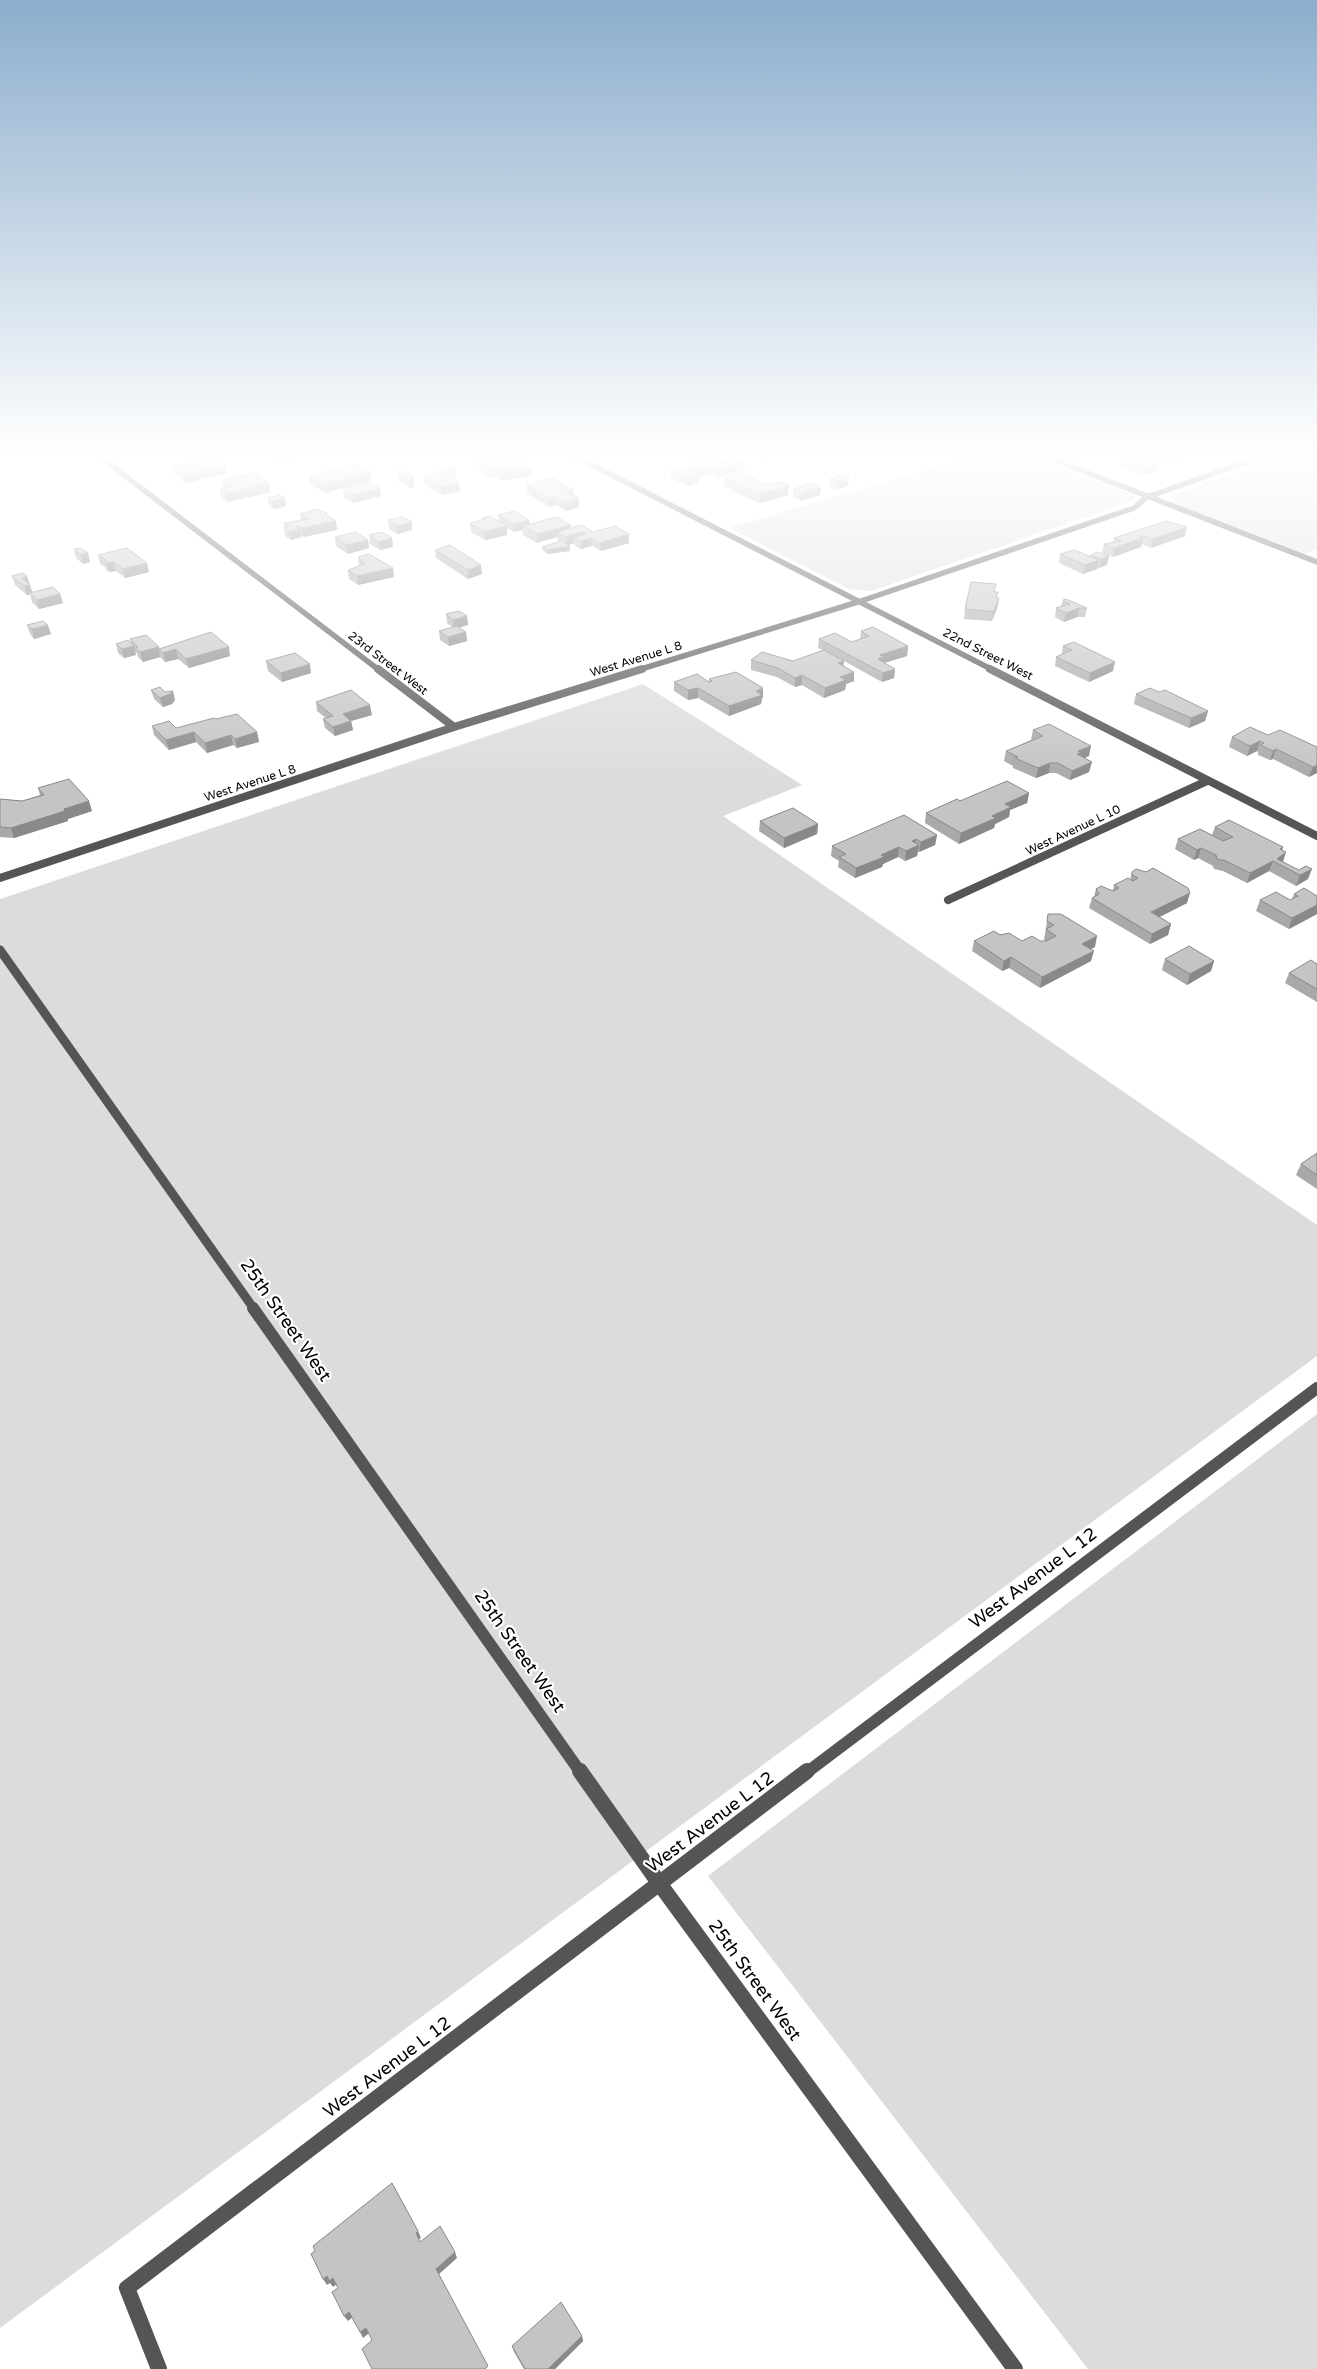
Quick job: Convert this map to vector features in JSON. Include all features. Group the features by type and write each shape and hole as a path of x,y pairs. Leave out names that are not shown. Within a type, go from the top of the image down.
{"street":[{"name":"23rd Street West","path":"239,563 454,727"},
{"name":"22nd Street West","path":"785,563 1317,836"},
{"name":"West Avenue L 8","path":"0,878 454,727 861,601 974,563"},
{"name":"West Avenue L 10","path":"948,900 1207,781"},
{"name":"25th Street West","path":"0,950 659,1883 1015,2369"},
{"name":"West Avenue L 12","path":"159,2369 127,2288 659,1883 1317,1388"}],"shaded area":[{"path":"797,563 953,563 871,591 849,589"},
{"path":"643,684 802,785 723,816 1317,1225 1317,1356 0,2328 0,899"},
{"path":"1317,1414 1317,2369 1088,2369 708,1876"}],"building":[{"path":"114,563 147,563 123,569"},
{"path":"364,563 384,563 393,568 357,576 348,570 365,564"},
{"path":"456,563 477,563 481,565 468,570"},
{"path":"23,573 27,576 22,578 30,585 24,586 12,576"},
{"path":"971,582 996,584 994,592 998,592 996,598 999,598 994,612 965,609"},
{"path":"53,587 60,594 37,600 29,593"},
{"path":"1066,599 1087,608 1079,608 1066,613 1056,608 1070,604 1063,600"},
{"path":"459,611 467,616 453,620 446,614"},
{"path":"43,621 48,625 32,629 27,625"},
{"path":"457,626 466,632 448,637 439,631"},
{"path":"873,627 908,646 880,655 884,657 878,659 895,669 883,673 819,639 835,633 852,642 869,636 861,631"},
{"path":"211,632 229,647 186,659 176,649 163,653 159,649"},
{"path":"146,635 159,647 140,652 135,648 138,647 130,639"},
{"path":"128,640 134,646 122,649 116,644"},
{"path":"1074,642 1115,662 1090,673 1056,657 1072,650 1063,646"},
{"path":"824,650 844,661 838,663 854,672 840,677 846,680 825,688 802,675 795,678 778,668 751,660 762,652 793,661"},
{"path":"295,653 310,664 281,673 266,661"},
{"path":"736,672 763,688 756,691 762,695 729,706 698,688 688,690 674,682 697,674 709,682 712,681 709,679"},
{"path":"160,687 165,692 173,691 160,698 151,690"},
{"path":"1150,688 1159,692 1165,690 1208,711 1191,718 1136,694"},
{"path":"351,690 370,705 343,714 351,721 333,727 323,719 333,716 316,702"},
{"path":"237,714 257,732 235,739 231,735 205,743 194,732 166,740 152,726 169,721 176,728"},
{"path":"1049,724 1091,746 1078,751 1081,753 1077,754 1092,762 1072,771 1058,763 1050,763 1038,768 1015,758 1018,757 1006,751 1043,736 1033,730"},
{"path":"1250,727 1268,735 1280,730 1317,747 1317,765 1313,767 1276,749 1273,751 1260,745 1264,743 1260,741 1250,746 1232,737"},
{"path":"69,779 89,801 64,809 65,811 11,828 0,827 0,799 22,801 44,795 38,788"},
{"path":"1007,781 1029,793 1005,804 1011,807 992,816 996,818 961,833 926,813 957,799 960,801"},
{"path":"793,808 818,824 784,838 760,821"},
{"path":"904,815 937,835 921,842 916,839 912,841 919,845 906,851 899,847 881,855 884,857 856,868 839,857 846,854 832,846"},
{"path":"1229,820 1283,847 1280,849 1286,852 1277,859 1299,870 1306,866 1312,869 1300,875 1273,861 1250,873 1226,861 1217,859 1216,855 1201,848 1197,850 1178,839 1200,829 1223,841 1233,837 1215,827"},
{"path":"1153,868 1188,888 1190,893 1151,912 1171,924 1152,934 1092,898 1099,894 1096,889 1101,886 1113,891 1119,888 1114,885 1128,878 1133,881 1138,878 1132,875 1132,872 1136,869 1146,872"},
{"path":"1304,888 1317,896 1317,905 1292,918 1260,900 1276,892 1290,900 1298,896 1294,894"},
{"path":"1048,914 1061,914 1097,936 1082,944 1094,951 1042,977 1011,957 1004,961 974,941 994,931 1000,935 1009,933 1022,941 1032,936 1040,941 1046,941 1056,936 1046,929 1054,925 1047,921"},
{"path":"1189,946 1214,961 1190,974 1165,959"},
{"path":"1311,960 1317,964 1317,989 1289,973"},
{"path":"1317,1153 1317,1175 1301,1164"},
{"path":"392,2183 418,2231 416,2233 420,2242 440,2226 455,2252 436,2269 488,2366 485,2369 372,2369 362,2349 372,2340 366,2328 360,2332 349,2312 344,2316 332,2292 338,2288 333,2278 329,2281 327,2276 323,2279 311,2254 315,2251 313,2246"},
{"path":"561,2302 582,2336 548,2369 525,2369 512,2346"}]}
